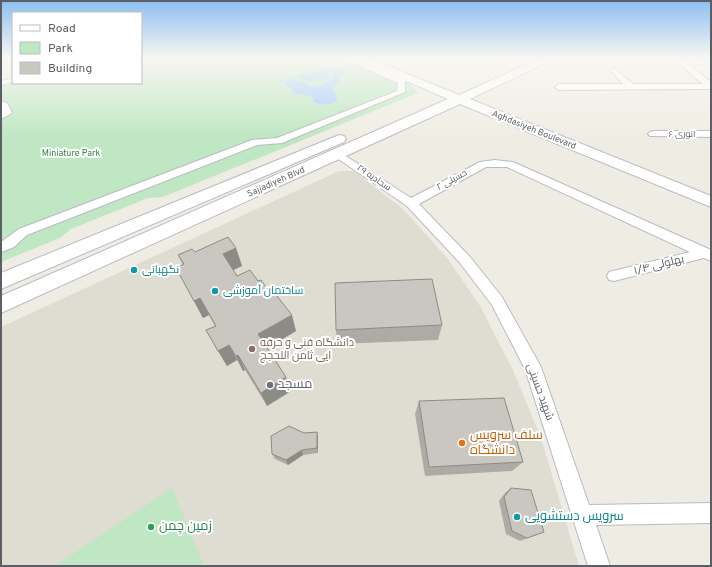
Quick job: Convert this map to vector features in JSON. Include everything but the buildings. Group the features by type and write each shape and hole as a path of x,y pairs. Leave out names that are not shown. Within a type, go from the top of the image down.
{"main road":[{"path":"421,84 427,93 426,99 422,104"},
{"name":"Aghdasiyeh Boulevard","path":"422,84 456,95 497,102 711,191"},
{"name":"Aghdasiyeh Boulevard","path":"433,84 711,202"},
{"name":"Sajjadiyeh Blvd","path":"1,305 338,154 476,84"},
{"name":"Sajjadiyeh Blvd","path":"1,281 422,104 491,84"},
{"path":"493,84 497,102"}],"street":[{"path":"1,247 9,244 23,232 249,144 256,142 278,141 401,92 402,84"},
{"path":"559,87 711,86"},
{"path":"1,104 4,105 7,113 1,116"},
{"name":"انوری ۶","path":"653,134 711,134"},
{"name":"سجادیه ۲۹","path":"338,154 411,203"},
{"name":"حسینی ۲","path":"411,203 472,169 484,164 509,164 708,255"},
{"name":"شهید حسینی","path":"411,203 465,260 496,300 533,367 599,566"},
{"name":"بهلولی ۱/۴","path":"614,276 708,255"},
{"path":"583,515 711,514"}],"shaded area":[{"name":"دانشگاه فنی و حرفه ایی ثامن اللحجج","path":"339,171 354,171 402,208 448,259 480,306 513,370 541,438 579,566 1,566 1,327"}],"green space":[{"name":"Miniature Park","path":"1,84 411,84 418,93 163,197 148,198 71,229 60,238 1,262"},
{"name":"زمین چمن","path":"172,488 204,566 55,566"}],"water":[{"path":"285,84 307,84 310,87 323,84 336,84 332,90 336,95 337,101 331,104 316,103 313,102 314,99 311,96 293,93 292,88"}],"place":[{"name":"نگهبانی","path":"134,270"},
{"name":"ساختمان آموزشی","path":"215,291"},
{"name":"دانشگاه فنی و حرفه ایی ثامن اللحجج","path":"252,349"},
{"name":"مسجد","path":"270,385"},
{"name":"سلف سرویس دانشگاه","path":"462,443"},
{"name":"سرویس دستشویی","path":"517,517"},
{"name":"زمین چمن","path":"151,527"}]}
